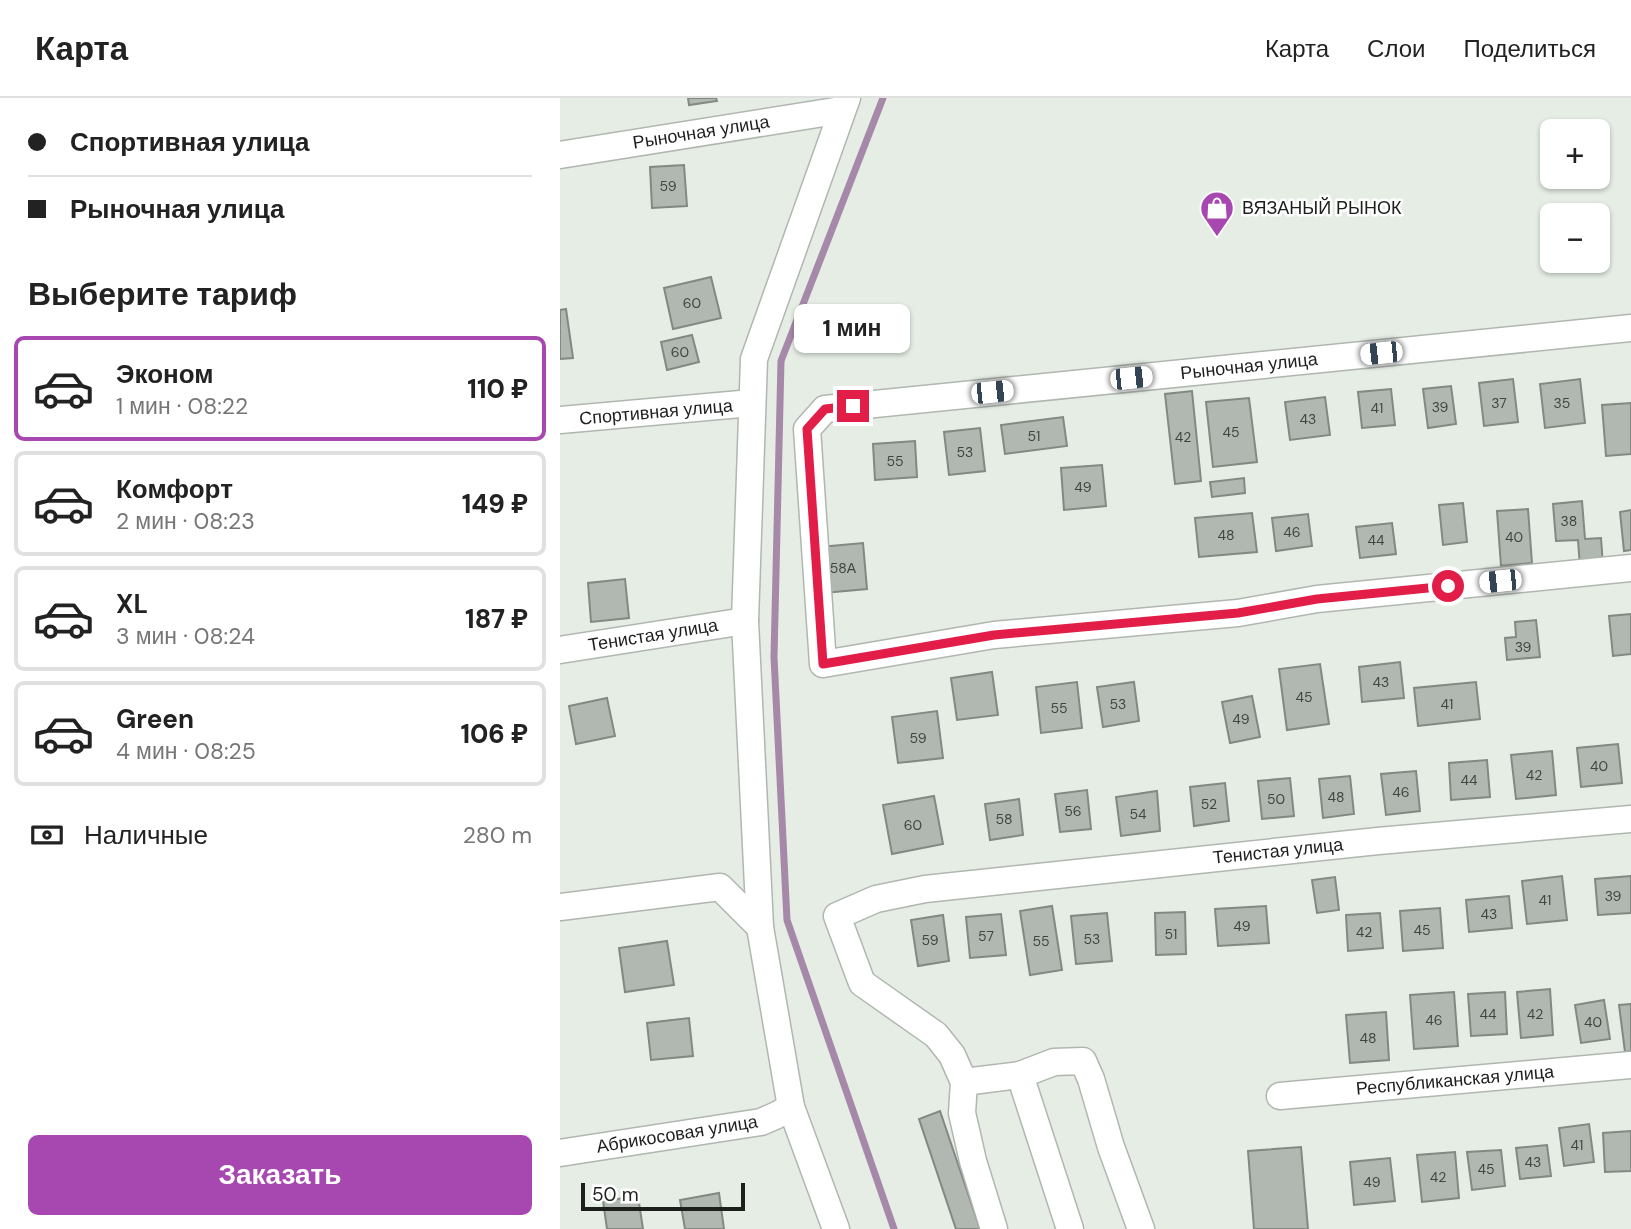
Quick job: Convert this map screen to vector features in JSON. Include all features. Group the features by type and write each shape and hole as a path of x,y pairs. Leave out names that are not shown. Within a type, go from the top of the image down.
{"street":[{"name":"Рыночная улица","path":"560,155 844,104"},
{"path":"836,1229 791,1107 760,927 745,621 754,359 844,104"},
{"name":"Рыночная улица","path":"1631,328 825,409 807,429 823,664 994,635 1238,613 1317,599 1631,568"},
{"name":"Спортивная улица","path":"560,420 752,403"},
{"name":"Тенистая улица","path":"560,650 745,621"},
{"name":"Тенистая улица","path":"964,1082 953,1055 936,1035 862,983 837,916 876,899 925,889 1378,841 1631,819"},
{"path":"560,907 720,887 760,927"},
{"path":"994,1229 973,1161 962,1113 964,1082 1020,1075 1055,1062 1083,1061 1141,1229"},
{"name":"Республиканская улица","path":"1280,1096 1631,1065"},
{"path":"1020,1075 1070,1229"},
{"name":"Абрикосовая улица","path":"560,1153 761,1122 791,1107"}],"building":[{"path":"688,98 716,98 717,101 689,105"},
{"path":"684,165 687,206 652,208 650,167"},
{"path":"711,277 721,318 673,329 664,288"},
{"path":"566,309 573,358 560,359 560,310"},
{"path":"692,335 699,362 667,370 661,342"},
{"path":"1513,379 1518,422 1484,426 1479,383"},
{"path":"1580,379 1585,423 1545,428 1540,384"},
{"path":"1451,386 1456,424 1428,428 1423,389"},
{"path":"1391,389 1395,425 1362,428 1358,392"},
{"path":"1192,391 1201,481 1175,484 1165,394"},
{"path":"1325,397 1330,435 1290,440 1285,402"},
{"path":"1249,398 1257,462 1213,467 1206,402"},
{"path":"1631,403 1631,454 1606,456 1602,405"},
{"path":"1063,417 1067,446 1005,454 1001,425"},
{"path":"980,428 985,471 949,475 944,432"},
{"path":"915,441 917,477 875,480 873,444"},
{"path":"1102,465 1106,506 1064,510 1061,468"},
{"path":"1244,478 1245,493 1212,497 1210,482"},
{"path":"1582,501 1585,539 1601,538 1603,565 1580,567 1578,540 1556,541 1553,504"},
{"path":"1463,503 1467,542 1443,545 1439,505"},
{"path":"1528,509 1532,563 1501,566 1497,511"},
{"path":"1631,510 1631,550 1624,551 1620,512"},
{"path":"1252,513 1257,552 1199,557 1195,518"},
{"path":"1308,514 1312,546 1276,551 1272,518"},
{"path":"1392,523 1396,554 1360,558 1356,527"},
{"path":"863,543 867,589 824,593 820,547"},
{"path":"625,579 629,618 591,622 588,583"},
{"path":"1631,614 1631,654 1613,656 1609,616"},
{"path":"1536,620 1540,657 1507,660 1505,638 1516,637 1515,622"},
{"path":"1400,662 1404,698 1362,702 1359,667"},
{"path":"1320,664 1329,724 1287,730 1279,669"},
{"path":"992,672 998,715 957,720 951,678"},
{"path":"1077,682 1082,728 1041,733 1036,687"},
{"path":"1134,682 1139,721 1103,727 1097,687"},
{"path":"1476,682 1480,719 1418,726 1414,688"},
{"path":"1252,696 1260,737 1230,743 1222,702"},
{"path":"607,698 615,736 576,744 569,706"},
{"path":"937,711 943,758 898,763 892,717"},
{"path":"1618,744 1622,783 1581,787 1577,748"},
{"path":"1552,751 1556,795 1516,799 1511,755"},
{"path":"1487,760 1490,797 1451,800 1449,763"},
{"path":"1416,771 1420,811 1386,815 1381,774"},
{"path":"1350,776 1354,814 1323,818 1319,779"},
{"path":"1290,778 1294,816 1262,819 1258,781"},
{"path":"1225,783 1229,821 1194,826 1190,787"},
{"path":"1087,790 1091,829 1060,832 1055,794"},
{"path":"1157,791 1160,831 1121,836 1116,797"},
{"path":"934,796 943,844 892,854 883,805"},
{"path":"1019,799 1023,835 990,840 985,804"},
{"path":"1562,876 1567,920 1527,924 1522,881"},
{"path":"1631,876 1631,913 1598,915 1595,879"},
{"path":"1335,877 1339,910 1317,913 1312,880"},
{"path":"1509,896 1512,928 1469,932 1466,900"},
{"path":"1052,906 1062,970 1030,975 1020,911"},
{"path":"1266,906 1269,943 1218,946 1215,909"},
{"path":"1440,908 1443,948 1403,951 1400,911"},
{"path":"1185,912 1186,954 1156,955 1155,913"},
{"path":"1107,913 1112,961 1076,964 1071,916"},
{"path":"1380,913 1383,948 1348,951 1346,915"},
{"path":"1001,914 1006,955 970,958 966,917"},
{"path":"943,915 949,961 918,966 911,920"},
{"path":"667,941 674,985 625,992 619,948"},
{"path":"1550,989 1553,1035 1521,1038 1517,992"},
{"path":"1454,992 1458,1046 1414,1049 1410,995"},
{"path":"1505,992 1507,1034 1471,1036 1468,994"},
{"path":"1604,1000 1610,1039 1581,1043 1575,1005"},
{"path":"1631,1004 1631,1051 1625,1052 1619,1005"},
{"path":"1386,1012 1389,1060 1350,1063 1346,1015"},
{"path":"689,1018 693,1056 651,1060 647,1023"},
{"path":"940,1111 980,1229 956,1229 919,1119"},
{"path":"1589,1124 1594,1162 1564,1166 1559,1128"},
{"path":"1631,1131 1631,1171 1605,1172 1603,1133"},
{"path":"1547,1145 1551,1176 1520,1179 1516,1148"},
{"path":"1301,1147 1308,1229 1254,1229 1248,1151"},
{"path":"1501,1150 1505,1186 1472,1190 1467,1152"},
{"path":"1455,1152 1459,1198 1422,1202 1417,1155"},
{"path":"1390,1158 1395,1201 1354,1205 1350,1162"},
{"path":"719,1193 724,1229 685,1229 680,1200"},
{"path":"638,1196 643,1229 607,1229 603,1201"}],"waterway":[{"path":"883,98 781,361 774,657 787,920 894,1229"}],"place":[{"name":"ВЯЗАНЫЙ РЫНОК","path":"1217,238"}],"route":[{"path":"853,406 825,409 807,429 823,664 994,635 1238,613 1317,599 1448,586"}]}
